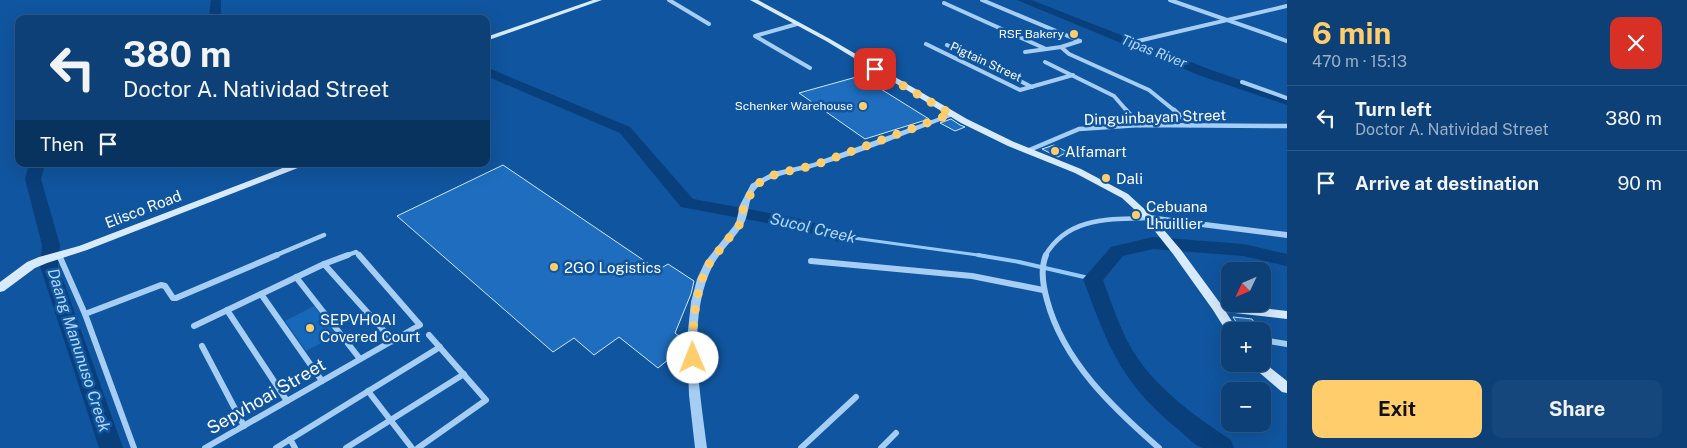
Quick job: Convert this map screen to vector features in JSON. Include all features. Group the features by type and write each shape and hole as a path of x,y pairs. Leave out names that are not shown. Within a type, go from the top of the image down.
{"main road":[{"path":"490,39 599,0"},
{"path":"754,0 951,114 1101,182 1125,196 1149,218 1177,252 1226,322"},
{"name":"Elisco Road","path":"0,288 31,265 43,260 83,248 292,167"},
{"path":"1217,307 1287,315"},
{"path":"1267,372 1287,388"}],"street":[{"path":"669,0 709,24"},
{"path":"982,0 1080,41 1061,47 1025,52"},
{"path":"1170,0 1287,41"},
{"path":"944,3 1046,49"},
{"path":"1138,41 1287,6"},
{"path":"797,24 755,36 810,68"},
{"name":"Pigtain Street","path":"926,44 1016,89 1023,90 1073,76"},
{"path":"947,45 1032,87"},
{"path":"1061,47 1069,54 1149,90 1165,101 1190,125"},
{"path":"954,58 966,55"},
{"path":"1044,62 1117,98 1140,125"},
{"path":"1242,82 1287,98"},
{"path":"701,448 695,395 692,340 696,302 702,279 710,262 740,224 742,214 754,186 776,174 822,163 951,114"},
{"name":"Dinguinbayan Street","path":"1027,150 1079,130 1140,125 1287,126"},
{"path":"1159,448 1141,433 1082,370 1059,333 1043,290 1042,271 1052,244 1078,227 1107,220 1149,218 1287,235"},
{"path":"85,314 161,285 165,286 174,299 324,235"},
{"name":"Sepvhoai Street","path":"205,448 420,325 359,253 352,253 324,264"},
{"path":"57,255 85,314 134,448"},
{"path":"811,260 972,276 1043,290"},
{"path":"194,326 324,264 393,341"},
{"path":"296,278 360,359"},
{"path":"261,294 322,381"},
{"path":"227,310 287,401"},
{"path":"418,448 486,401 429,335"},
{"path":"1271,341 1287,344"},
{"path":"202,346 244,426"},
{"path":"276,448 440,347"},
{"path":"346,448 464,374"},
{"path":"368,391 412,448"},
{"path":"801,448 856,398"},
{"path":"881,448 896,433"},
{"path":"290,440 294,448"}],"shaded area":[{"name":"SEPVHOAI Covered Court","path":"314,306 336,335 306,351 285,321"}],"building":[{"name":"Schenker Warehouse","path":"860,76 929,119 865,139 799,93"},
{"path":"951,119 965,127 955,131 940,123"},
{"name":"Alfamart","path":"1054,145 1067,152 1058,157 1042,149"},
{"name":"2GO Logistics","path":"503,165 658,270 668,264 694,281 691,294 675,333 685,341 685,346 658,368 619,337 594,355 574,338 553,352 397,216"},
{"path":"1233,317 1252,319 1254,322 1236,322"}],"waterway":[{"name":"Sucol Creek","path":"215,15 216,0"},
{"name":"Tipas River","path":"1022,0 1206,73 1287,101"},
{"name":"Sucol Creek","path":"490,73 625,130 687,203 796,223 839,236"},
{"name":"Daang Manunuso Creek","path":"36,167 33,179 51,245 49,266 111,448"},
{"name":"Sucol Creek","path":"839,236 979,255"},
{"path":"1222,448 1181,418 1155,394 1133,368 1115,336 1093,279 1117,251 1153,243 1243,250 1287,260"},
{"name":"Sucol Creek","path":"979,255 985,256"},
{"name":"Sucol Creek","path":"979,255 1093,279"}],"place":[{"name":"RSF Bakery","path":"1074,34"},
{"name":"Schenker Warehouse","path":"863,106"},
{"name":"Alfamart","path":"1055,151"},
{"name":"Dali","path":"1106,178"},
{"name":"Cebuana Lhuillier","path":"1136,215"},
{"name":"2GO Logistics","path":"554,267"},
{"name":"SEPVHOAI Covered Court","path":"310,328"}],"route":[{"path":"693,358 692,340 696,302 702,279 710,262 740,224 744,205 754,186 776,174 815,165 951,114 875,69"}]}
